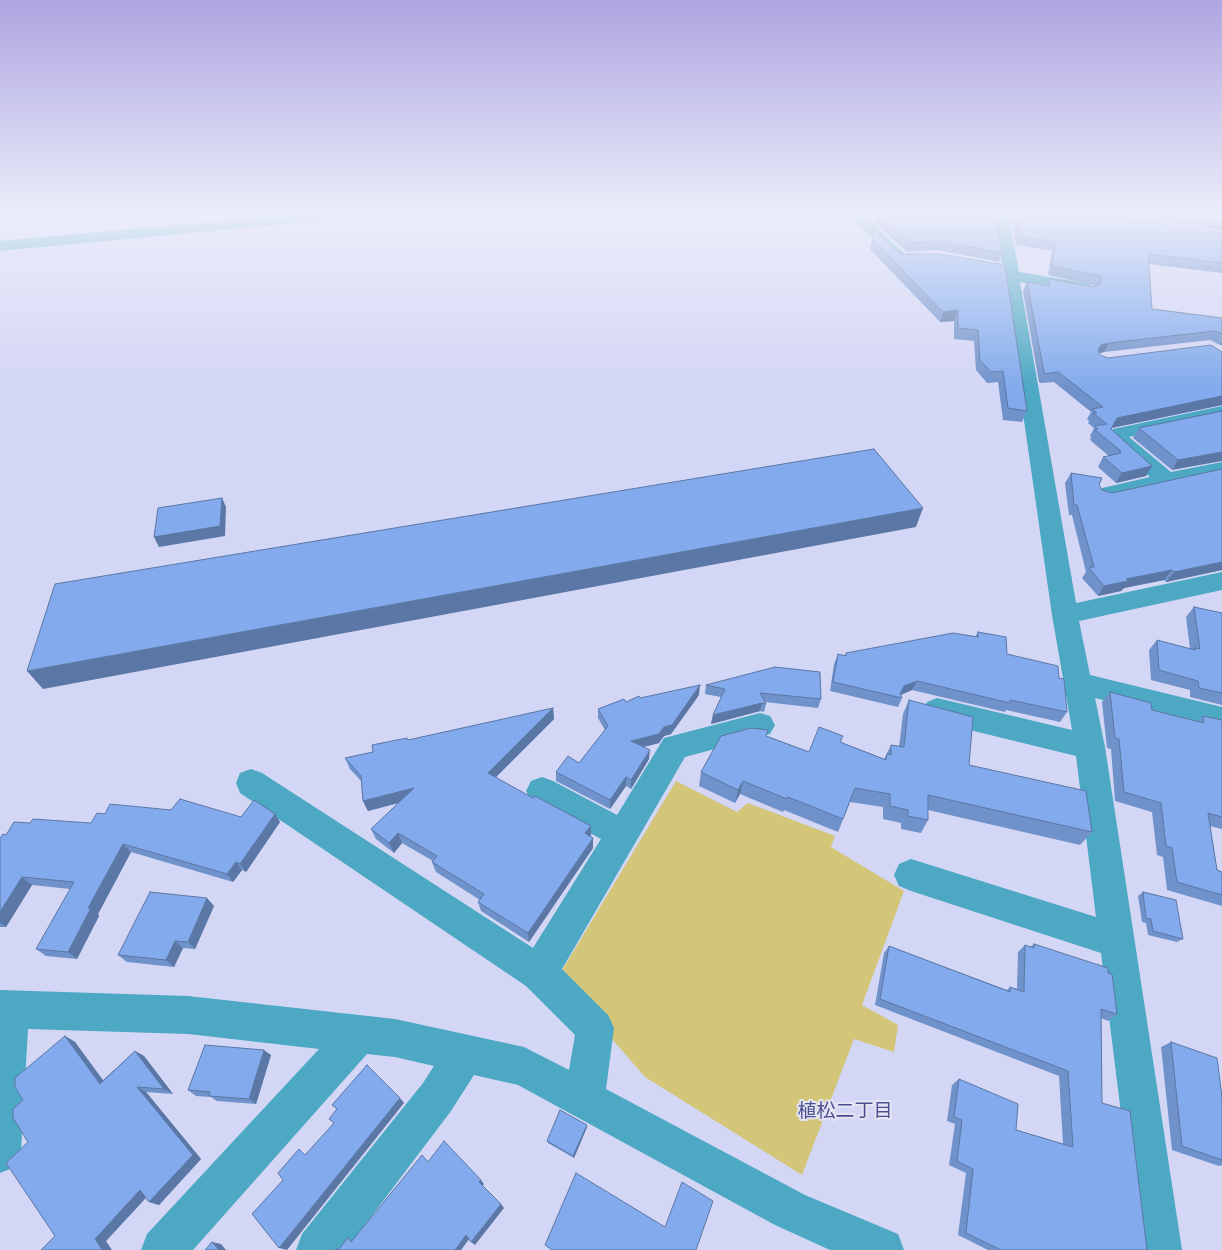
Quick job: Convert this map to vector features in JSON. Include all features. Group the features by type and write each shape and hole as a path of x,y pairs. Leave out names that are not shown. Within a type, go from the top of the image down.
{"street":[{"path":"1088,289 1006,272 1065,615 1090,747 1160,1250"},
{"path":"1167,480 1117,438 1120,433 1222,412"},
{"path":"1106,494 1222,470"},
{"path":"1065,615 1222,581"},
{"path":"1079,683 1222,719"},
{"path":"912,704 1090,747"},
{"path":"539,973 675,747 760,725"},
{"path":"251,783 539,973 595,1028 584,1099"},
{"path":"542,791 622,834"},
{"path":"911,875 1117,941"},
{"path":"0,1152 5,1009 188,1015 359,1034 394,1038 524,1067 790,1210 882,1250"},
{"path":"163,1250 359,1034"},
{"path":"318,1250 437,1096 465,1054"}],"shaded area":[{"path":"676,781 737,812 748,803 835,836 831,847 904,891 862,1005 898,1025 894,1052 854,1039 802,1175 645,1077 558,977"}],"building":[{"path":"902,270 1006,270 1027,411 1008,408 1003,371 991,372 980,360 978,330 958,328 958,310 943,312"},
{"path":"1073,270 1149,270 1152,309 1222,318 1222,334 1215,331 1101,345 1098,350 1100,355 1108,358 1211,345 1222,352 1222,396 1117,418 1111,429 1152,466 1122,473 1103,457 1121,453 1119,451 1121,451 1095,430 1098,429 1095,426 1107,424 1093,413 1097,413 1092,409 1103,407 1058,372 1046,374 1044,372 1027,282 1049,286 1050,279 1093,287 1099,285 1102,281 1100,276"},
{"path":"1222,411 1222,452 1178,460 1139,428"},
{"path":"874,449 923,508 27,671 55,584"},
{"path":"1222,469 1222,562 1126,579 1128,581 1104,586 1089,568 1094,567 1077,505 1074,505 1071,473 1102,478 1099,485 1102,490 1112,493"},
{"path":"222,498 220,526 154,537 158,508"},
{"path":"1194,607 1222,613 1222,693 1199,688 1198,681 1159,670 1157,640 1195,650 1194,648 1200,649"},
{"path":"978,632 1006,637 1007,654 1058,666 1059,678 1064,679 1067,712 1010,700 1010,703 917,681 904,686 900,694 902,698 833,682 838,654 846,656 846,653 953,633 978,637"},
{"path":"775,667 820,672 821,699 760,693 766,704 762,703 713,715 725,689 706,685"},
{"path":"700,685 672,725 664,727 659,734 631,741 650,750 631,780 626,777 610,800 556,772 568,756 579,763 608,726 598,709 624,699 626,702 639,696 640,698"},
{"path":"1110,692 1151,703 1152,710 1204,723 1203,716 1222,720 1222,817 1208,813 1217,870 1222,872 1222,895 1177,882 1172,848 1166,846 1161,803 1124,792 1119,739 1115,738"},
{"path":"909,700 973,717 969,765 1086,791 1092,832 928,795 928,820 908,816 908,810 890,806 890,794 855,788 843,819 743,781 738,790 701,772 721,736 751,728 768,730 766,736 809,752 819,727 843,736 840,742 886,760 887,754 891,755 891,745 904,747"},
{"path":"553,708 488,773 533,798 535,796 591,826 585,833 593,838 528,933 478,902 484,894 432,862 437,856 398,833 389,843 371,829 414,788 363,801 361,776 345,758 373,752 372,745 407,738 408,740"},
{"path":"180,799 241,817 254,800 275,814 240,864 236,862 227,874 123,844 88,908 91,908 68,952 36,949 74,882 22,877 0,912 0,838 3,834 6,835 14,822 30,823 33,819 91,823 97,813 105,814 110,804 171,810"},
{"path":"150,892 207,898 188,942 175,941 166,960 118,955"},
{"path":"1143,892 1176,900 1183,939 1153,931 1151,919 1146,918"},
{"path":"1034,944 1108,968 1108,973 1112,974 1117,1014 1101,1009 1102,1103 1130,1111 1147,1250 1001,1250 966,1233 973,1169 957,1161 962,1120 954,1117 959,1079 1018,1104 1016,1130 1073,1147 1068,1071 880,999 889,946 1010,992 1010,987 1024,992 1025,945 1034,948"},
{"path":"65,1036 100,1084 135,1051 164,1089 137,1087 193,1155 149,1202 140,1190 95,1239 102,1250 41,1250 55,1236 6,1163 28,1142 13,1118 13,1109 23,1100 15,1087 15,1078"},
{"path":"1171,1042 1217,1058 1222,1097 1222,1160 1182,1146"},
{"path":"205,1045 264,1050 249,1099 209,1096 210,1092 188,1090"},
{"path":"367,1065 400,1098 279,1248 252,1214 283,1180 278,1173 299,1149 305,1155 334,1123 329,1119 337,1109 332,1105"},
{"path":"560,1110 587,1125 573,1156 547,1141"},
{"path":"444,1141 481,1180 479,1182 501,1204 471,1242 466,1235 455,1250 335,1250 340,1248 348,1237 351,1242 422,1155 428,1162"},
{"path":"576,1173 665,1227 682,1182 713,1201 696,1250 552,1250 545,1245"},
{"path":"212,1242 219,1250 205,1250"}],"district":[{"name":"植松二丁目","path":"845,1112"}]}
